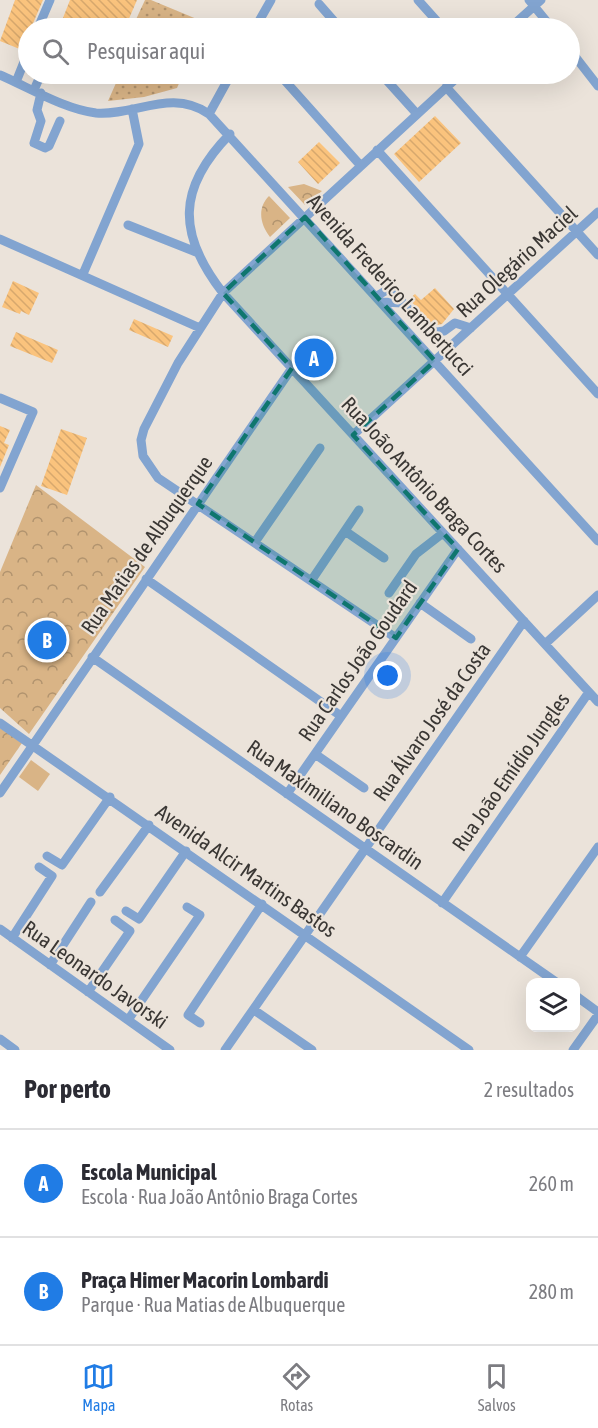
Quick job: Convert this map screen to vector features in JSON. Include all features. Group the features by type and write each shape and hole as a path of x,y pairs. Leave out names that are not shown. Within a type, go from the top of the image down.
{"street":[{"path":"42,18 50,0"},
{"path":"261,18 271,0"},
{"path":"418,0 434,18"},
{"path":"520,18 535,2 545,18"},
{"path":"319,4 331,18"},
{"path":"580,63 598,86"},
{"name":"Avenida Frederico Lambertucci","path":"0,75 16,82"},
{"path":"16,82 18,77"},
{"name":"Avenida Frederico Lambertucci","path":"20,84 86,111 108,113 177,101 189,103 209,114 230,134 598,541"},
{"path":"40,84 37,106 41,121 34,143 45,148 49,146 60,121"},
{"path":"209,114 226,84"},
{"path":"288,84 361,166"},
{"path":"390,84 417,114"},
{"path":"396,639 166,484 151,470 143,456 141,440 149,417 200,328 223,293 449,84"},
{"path":"446,87 598,255"},
{"path":"83,274 139,144 132,109"},
{"path":"196,252 189,215 192,192 202,167 230,134"},
{"path":"377,150 598,394"},
{"name":"Rua Olegário Maciel","path":"353,435 598,212"},
{"path":"128,225 196,252"},
{"path":"0,239 200,328"},
{"name":"Rua João Antônio Braga Cortes","path":"196,252 223,293 598,702"},
{"path":"379,299 390,288 430,333"},
{"path":"379,299 403,303"},
{"path":"430,333 444,331 454,323 471,328"},
{"path":"444,331 450,347"},
{"path":"426,351 430,333"},
{"name":"Rua Matias de Albuquerque","path":"0,793 32,743 292,368"},
{"path":"0,398 33,412 0,488"},
{"path":"255,542 320,448"},
{"path":"311,581 359,510"},
{"path":"345,531 384,558"},
{"path":"389,593 416,554 443,533"},
{"name":"Rua Carlos João Goudard","path":"287,794 458,549"},
{"path":"146,579 341,716"},
{"path":"544,644 598,595"},
{"path":"420,603 471,639"},
{"name":"Rua Álvaro José da Costa","path":"225,1050 524,621"},
{"name":"Rua Maximiliano Boscardin","path":"92,657 550,978"},
{"name":"Rua João Emídio Jungles","path":"442,903 589,692"},
{"name":"Avenida Alcir Martins Bastos","path":"0,723 110,797 470,1050"},
{"path":"315,754 364,789"},
{"path":"47,856 62,865 110,797"},
{"path":"100,892 149,825"},
{"path":"520,957 598,846"},
{"path":"126,911 139,919 186,851"},
{"path":"12,938 52,876 39,867"},
{"path":"50,965 91,902"},
{"path":"200,1023 188,1015 262,904"},
{"path":"128,1020 200,915 187,907"},
{"path":"88,992 130,931 115,920"},
{"name":"Rua Leonardo Javorski","path":"0,929 170,1050"},
{"path":"573,1050 598,1013 580,999"},
{"path":"254,1010 312,1050"},
{"path":"0,1039 15,1050"}],"highlighted area":[{"path":"305,217 435,361 353,435 458,549 396,638 198,504 292,368 223,293"}],"green space":[{"path":"145,0 151,0 194,18 137,18"},
{"path":"116,84 179,84 177,88 144,97 108,101"},
{"path":"304,184 322,191 305,205 288,187"},
{"path":"269,196 290,218 270,237 261,216 265,201"},
{"path":"36,485 145,567 29,734 0,708 0,572"},
{"path":"0,728 22,743 0,775"},
{"path":"31,760 50,774 38,791 19,777"}],"building":[{"path":"15,0 43,0 35,18 18,18 18,48 0,41"},
{"path":"70,0 137,0 129,18 63,18"},
{"path":"435,116 461,143 419,182 394,154"},
{"path":"319,142 340,163 318,184 298,162"},
{"path":"13,281 39,293 29,315 2,307"},
{"path":"435,288 454,309 442,324 433,326 409,299 415,294 421,300"},
{"path":"134,319 173,336 168,347 129,330"},
{"path":"16,332 58,350 52,363 10,346"},
{"path":"0,426 10,430 4,443 9,445 0,467"},
{"path":"61,429 87,438 67,495 41,486"}],"place":[{"name":"Escola Municipal","path":"314,358"},
{"name":"Praça Himer Macorin Lombardi","path":"47,640"}]}
